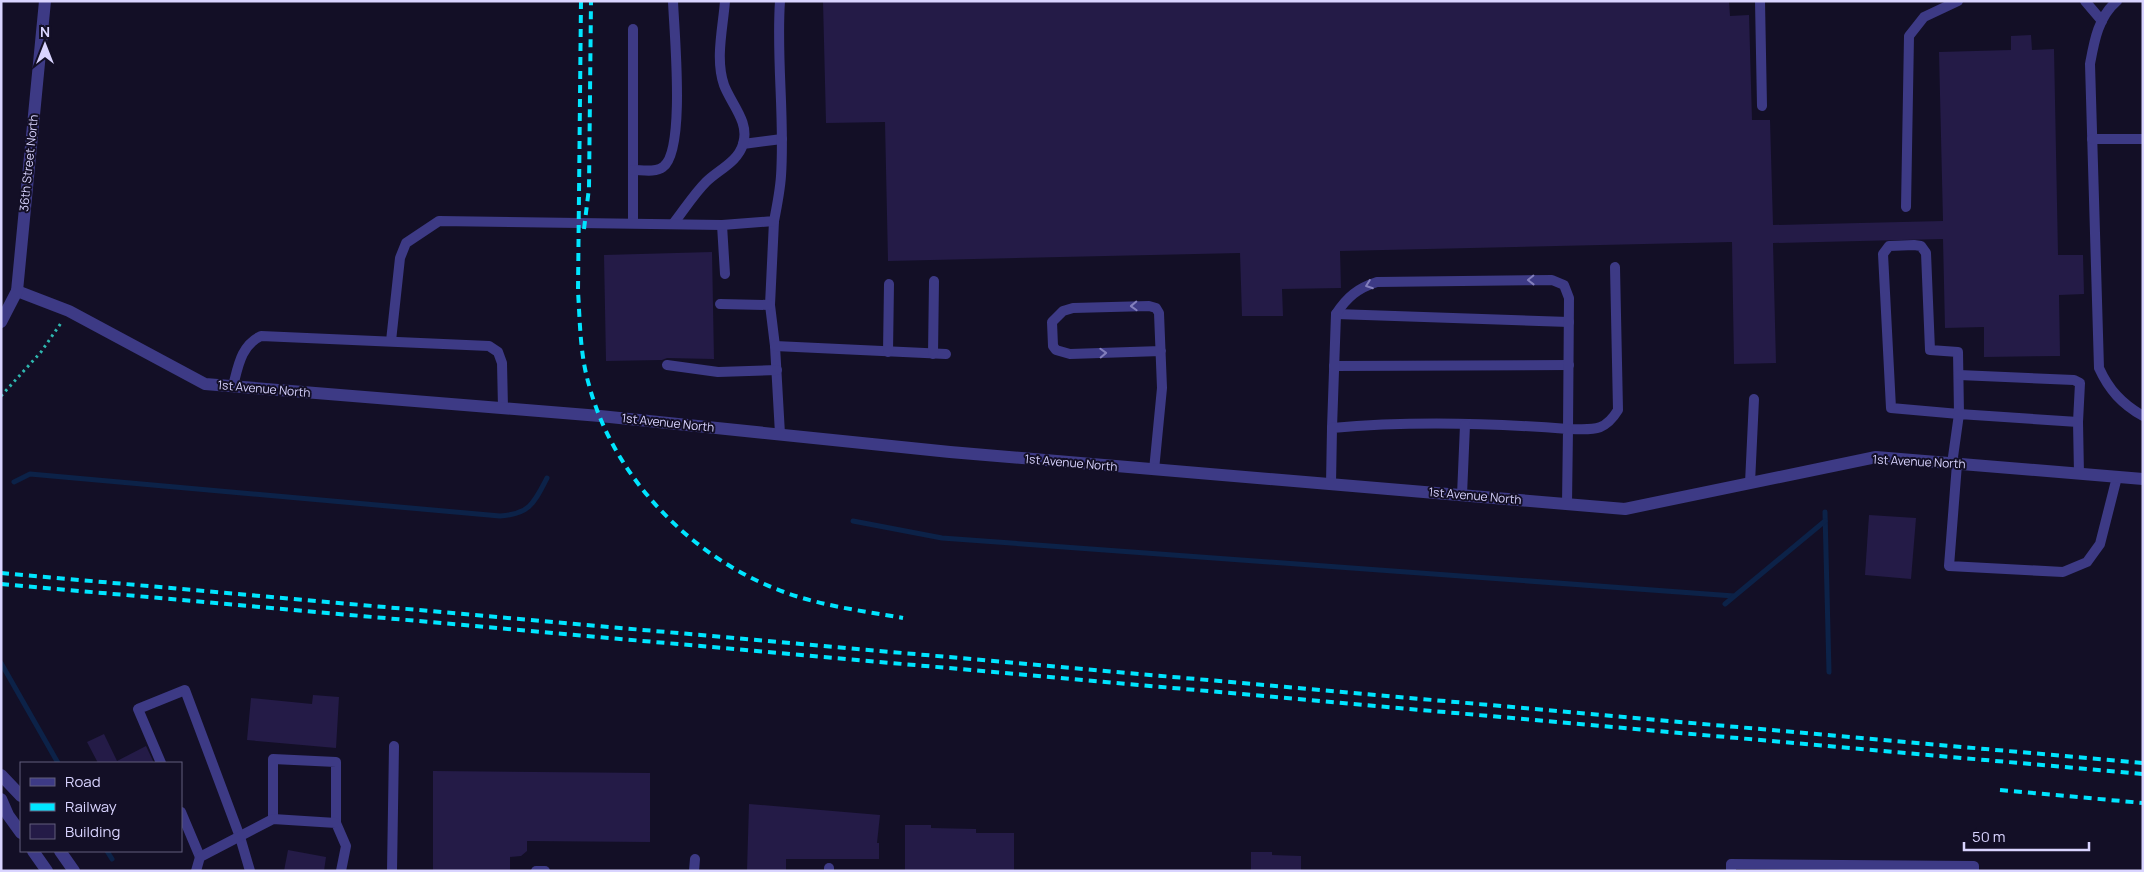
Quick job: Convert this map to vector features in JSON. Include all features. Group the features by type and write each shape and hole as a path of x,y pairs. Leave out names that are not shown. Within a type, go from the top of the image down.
{"street":[{"name":"36th Street North","path":"1,322 17,291 45,1"},
{"name":"1st Avenue North","path":"17,291 69,311 206,384 503,408 950,452 1625,509 1876,458 2143,479"},
{"path":"1,774 20,795"},
{"path":"1,799 8,814 20,832"},
{"path":"34,852 47,871"},
{"path":"61,852 74,871"}],"lane":[{"path":"633,170 648,171 662,168 667,164 674,146 677,117 673,1"},
{"path":"673,224 706,182 728,165 738,154 743,144 745,128 724,84 720,61 725,1"},
{"path":"780,1 777,43 782,139 781,177 774,222 770,305 777,370 780,434"},
{"path":"1760,1 1762,106"},
{"path":"1906,207 1908,36 1924,17 1958,1"},
{"path":"2085,1 2102,20"},
{"path":"2117,1 2108,8 2102,20 2090,64 2099,368 2107,385 2126,406 2143,416"},
{"path":"633,29 633,223"},
{"path":"2092,138 2143,139"},
{"path":"743,144 782,139"},
{"path":"391,341 400,258 406,244 439,221 722,225 774,222"},
{"path":"722,225 726,274"},
{"path":"2078,422 1959,414 1891,408 1883,254 1889,246 1920,246 1926,253 1930,350 1958,352 1959,414 1949,566 2063,572 2087,562 2100,544 2117,477"},
{"path":"1332,428 1368,425 1465,425 1601,429 1612,420 1618,410 1615,267"},
{"path":"1331,484 1336,314 1346,298 1362,286 1377,282 1552,280 1564,285 1569,298 1567,504"},
{"path":"933,354 934,281"},
{"path":"888,352 889,284"},
{"path":"720,304 770,305"},
{"path":"1154,470 1162,388 1161,351 1159,313 1156,308 1149,306 1073,308 1063,311 1052,322 1053,346 1062,352 1070,354 1161,351"},
{"path":"1336,314 1569,322"},
{"path":"233,386 241,356 251,341 261,336 489,346 498,352 502,363 503,408"},
{"path":"775,346 946,354"},
{"path":"668,364 718,372 777,370"},
{"path":"1334,366 1569,365"},
{"path":"1959,374 2074,380 2080,383 2078,422 2079,474"},
{"path":"1750,483 1754,399"},
{"path":"1462,495 1465,425"},
{"path":"161,762 138,709 185,690 240,836 250,871"},
{"path":"392,871 394,746"},
{"path":"273,819 273,759 336,762 336,824 346,846 341,871"},
{"path":"182,814 200,857 196,871"},
{"path":"200,857 273,819 336,824"},
{"path":"694,871 695,858"},
{"path":"1732,871 1731,864 1837,868 1974,866 1974,871"},
{"path":"536,871 545,871"}],"path":[{"path":"1,396 41,352 69,311"}],"building":[{"path":"823,1 1729,1 1730,16 1749,15 1752,120 1770,120 1773,225 1943,221 1939,52 2011,50 2011,36 2031,35 2032,50 2054,49 2058,255 2083,255 2084,294 2059,295 2060,356 1984,357 1984,327 1945,328 1943,239 1773,243 1776,363 1734,364 1732,242 1340,251 1341,288 1282,289 1283,316 1242,316 1240,253 888,261 885,122 826,123"},
{"path":"712,252 714,359 667,358 662,360 606,361 604,255"},
{"path":"1869,515 1916,518 1911,579 1865,575"},
{"path":"313,695 339,697 336,748 247,740 251,698 312,704"},
{"path":"104,734 117,761 146,746 154,762 97,762 87,742"},
{"path":"433,771 650,773 650,842 527,841 527,851 521,856 510,857 510,871 433,871"},
{"path":"749,804 880,815 877,843 879,843 879,859 786,859 786,871 747,871"},
{"path":"905,825 931,825 931,828 976,829 976,833 1014,833 1014,871 905,871"},
{"path":"288,850 326,857 324,871 284,871"},
{"path":"1251,852 1272,852 1272,855 1301,856 1301,871 1251,871"}],"waterway":[{"path":"14,482 30,474 500,516 518,513 530,506 547,478"},
{"path":"1825,512 1829,672"},
{"path":"853,521 942,538 1734,596"},
{"path":"1725,604 1825,521"},
{"path":"1,663 57,762"},
{"path":"108,852 112,859"}],"railway":[{"path":"581,1 578,291 581,338 589,385 601,420 617,452 638,483 662,511 689,537 719,559 751,577 798,597 843,608 903,618"},
{"path":"584,229 589,188 591,1"},
{"path":"1,573 2143,763"},
{"path":"1,584 2143,774"},
{"path":"2000,790 2143,803"}]}
